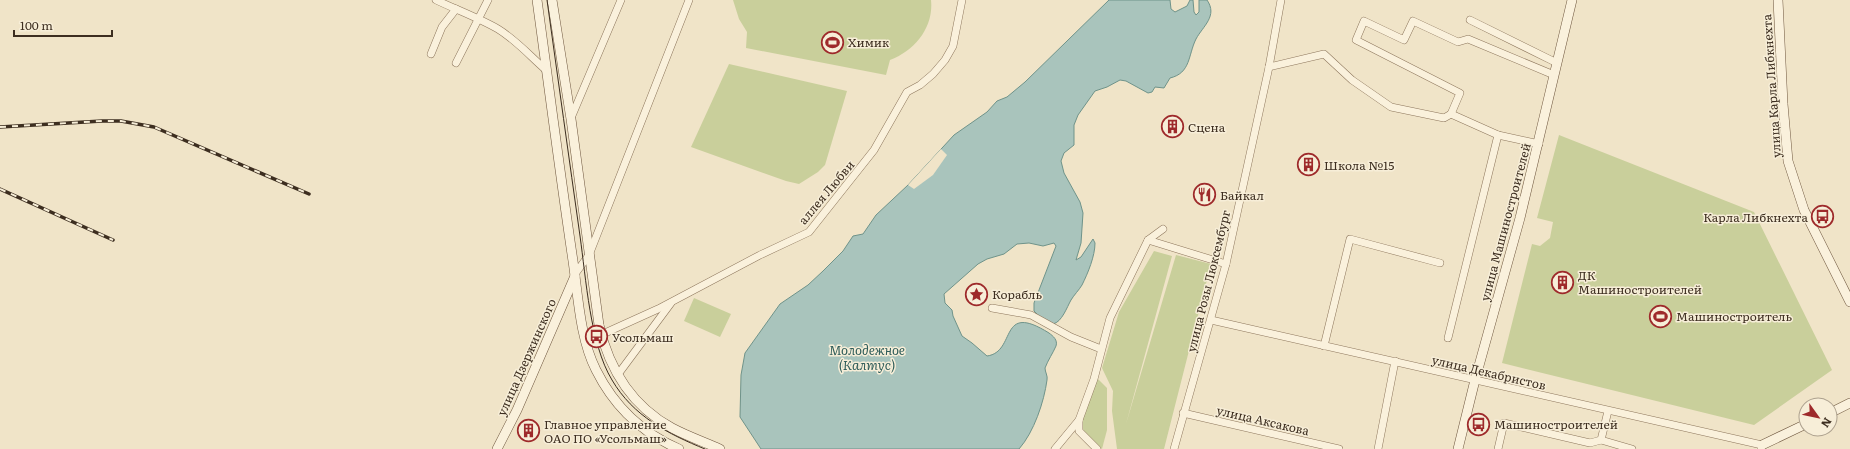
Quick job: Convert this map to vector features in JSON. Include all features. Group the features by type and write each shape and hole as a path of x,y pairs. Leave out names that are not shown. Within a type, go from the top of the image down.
{"main road":[{"path":"537,0 575,274 588,350 603,384 613,398 634,421 649,434 679,449"},
{"path":"552,0 571,119 589,255 604,346 617,375 638,404 660,421 672,428 720,449"},
{"name":"улица Машиностроителей","path":"1458,449 1475,380 1520,218 1572,0"},
{"name":"улица Карла Либкнехта","path":"1778,0 1781,76 1788,161 1804,210 1850,302"},
{"name":"улица Дзержинского","path":"497,449 517,410 575,274"},
{"path":"1838,409 1850,403"},
{"path":"1762,447 1798,428"}],"street":[{"path":"436,0 478,18 505,34 546,70"},
{"path":"456,63 488,0"},
{"path":"571,119 621,0"},
{"path":"575,274 589,255 690,0"},
{"name":"аллея Любви","path":"606,333 672,302 760,255 809,232 874,150 907,92 920,86 945,60 953,46 962,0"},
{"name":"улица Розы Люксембург","path":"1174,449 1226,264 1269,67 1281,0"},
{"path":"431,54 442,27 456,9"},
{"path":"1470,20 1557,63"},
{"path":"1269,67 1324,54 1352,80 1391,107 1444,118 1451,114 1460,93 1356,40 1364,21 1404,40 1413,21 1458,42 1468,39 1554,75"},
{"path":"1451,114 1498,135 1538,144"},
{"path":"1448,338 1498,135"},
{"path":"1055,449 1079,420 1086,402 1110,318 1148,240 1163,229"},
{"path":"1324,346 1350,239 1440,263"},
{"path":"1148,240 1226,264"},
{"path":"619,373 672,302"},
{"path":"992,308 1031,315 1071,337 1101,349"},
{"name":"улица Декабристов","path":"1211,320 1395,361 1762,447"},
{"path":"1378,449 1395,361"},
{"path":"1601,440 1608,411"},
{"name":"улица Аксакова","path":"1183,413 1339,449"},
{"path":"1079,420 1079,431 1097,449"},
{"path":"1498,449 1504,423 1589,446 1601,440 1632,449"}],"green space":[{"name":"Химик","path":"733,0 931,0 931,10 929,20 921,37 907,51 890,60 886,75 746,48 747,32 739,19"},
{"path":"729,64 847,91 825,165 818,172 799,184 786,181 691,147"},
{"name":"Машиностроитель","path":"1559,135 1754,212 1832,370 1754,425 1502,363 1532,244 1540,246 1550,238 1553,222 1537,218"},
{"path":"1154,251 1172,256 1126,424 1176,255 1211,264 1164,449 1117,449 1112,411 1113,391 1102,368 1119,312"},
{"path":"694,298 731,314 720,337 684,321"},
{"path":"1096,377 1107,388 1107,430 1102,449 1084,431 1079,419"}],"water":[{"name":"Молодежное (Калтус)","path":"1109,0 1170,0 1171,9 1175,12 1187,6 1190,0 1193,0 1194,12 1196,15 1199,12 1199,0 1207,0 1211,11 1208,21 1193,45 1185,68 1177,76 1170,78 1164,88 1155,87 1152,92 1148,93 1126,81 1120,80 1095,91 1078,115 1074,125 1074,145 1064,153 1061,161 1064,173 1080,202 1083,213 1081,243 1076,260 1081,257 1093,239 1095,243 1089,270 1082,285 1072,298 1064,314 1056,323 1053,324 1041,318 1034,311 1034,303 1056,246 1054,243 1043,246 1029,243 1017,244 1004,254 987,259 978,264 944,294 945,303 952,310 953,316 962,336 987,356 996,353 1015,325 1022,323 1033,325 1049,333 1056,340 1056,346 1045,368 1047,378 1046,389 1038,416 1019,449 761,449 740,417 741,375 745,353 780,304 808,285 843,251 853,236 863,234 876,215 908,185 954,135 987,112 997,101 1007,97 1025,82"}],"pier":[{"path":"941,149 947,155 933,175 914,189 908,185"}],"tram line":[{"path":"547,0 587,291 599,348 612,380 630,404 641,414 665,430 705,449"}],"railway":[{"path":"0,127 102,121 121,121 154,127 309,194"},
{"path":"0,189 113,240"}],"place":[{"name":"Химик","path":"832,42"},
{"name":"Сцена","path":"1173,127"},
{"name":"Школа №15","path":"1309,165"},
{"name":"Байкал","path":"1204,195"},
{"name":"Карла Либкнехта","path":"1823,217"},
{"name":"ДК Машиностроителей","path":"1563,282"},
{"name":"Корабль","path":"977,294"},
{"name":"Машиностроитель","path":"1660,316"},
{"name":"Усольмаш","path":"596,337"},
{"name":"Машиностроителей","path":"1479,424"},
{"name":"Главное управление ОАО ПО «Усольмаш»","path":"528,431"}]}
